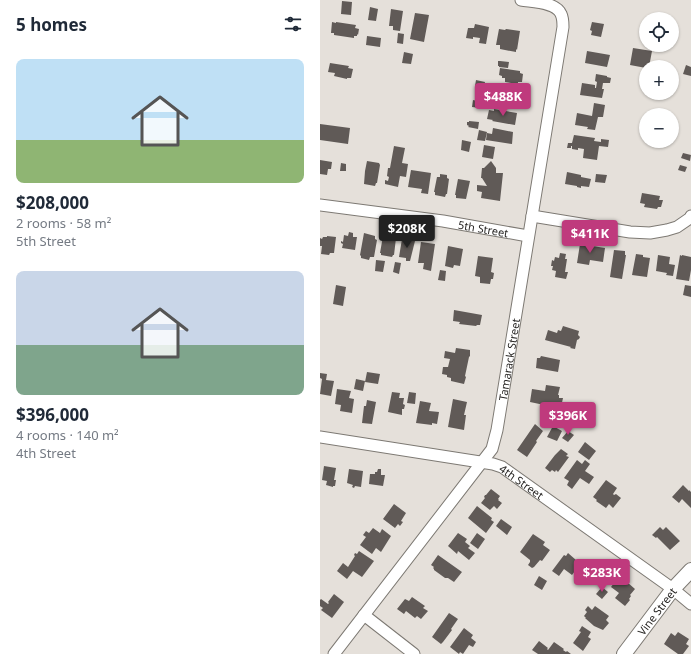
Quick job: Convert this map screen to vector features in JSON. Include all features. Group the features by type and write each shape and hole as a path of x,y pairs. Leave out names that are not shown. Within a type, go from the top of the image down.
{"street":[{"name":"Tamarack Street","path":"334,654 492,449 497,430 563,27 562,15 558,8 552,5 521,0"},
{"name":"5th Street","path":"320,205 443,221 528,236"},
{"path":"532,216 630,232 650,233 677,227 691,216"},
{"name":"4th Street","path":"320,437 482,462 502,467 673,589 691,604"},
{"name":"Vine Street","path":"624,654 673,589 691,570"},
{"path":"364,615 414,654"}],"building":[{"path":"342,1 352,2 351,15 341,14"},
{"path":"370,7 378,9 376,21 368,20"},
{"path":"391,9 403,11 400,31 393,30 393,26 389,26"},
{"path":"415,13 429,15 424,42 410,39"},
{"path":"332,22 356,25 355,28 359,29 358,35 357,34 357,36 354,36 354,38 334,35 334,33 331,33"},
{"path":"592,22 604,24 601,37 591,35 592,31 590,30"},
{"path":"475,24 489,27 486,44 479,43 480,38 466,38 468,28 474,28"},
{"path":"499,29 520,31 516,52 500,49 500,45 496,45"},
{"path":"398,33 404,34 403,44 397,43"},
{"path":"367,36 381,38 380,47 366,45"},
{"path":"633,48 639,49 639,52 652,52 650,60 639,60 639,67 630,65"},
{"path":"587,51 610,55 607,67 585,63"},
{"path":"404,52 413,54 411,64 402,63"},
{"path":"498,61 509,62 508,68 499,67"},
{"path":"330,63 349,66 348,68 353,69 351,78 347,79 334,76 335,73 328,72"},
{"path":"686,65 691,67 691,76 683,74"},
{"path":"500,68 520,71 520,73 523,74 522,82 518,82 518,84 505,82 505,78 502,78 502,76 499,75"},
{"path":"596,74 611,78 610,83 603,83 602,89 604,89 602,98 580,95 582,83 595,85 596,88"},
{"path":"476,80 485,82 484,87 475,86"},
{"path":"503,90 517,92 516,94 520,94 518,103 498,101"},
{"path":"473,100 482,102 481,108 472,107"},
{"path":"594,103 605,105 603,117 598,117 595,130 587,129 588,127 575,125 577,113 592,116"},
{"path":"494,109 517,113 515,125 487,119 489,110 494,111"},
{"path":"467,122 479,122 478,129 468,127"},
{"path":"320,124 350,128 348,144 320,140"},
{"path":"493,128 513,132 512,144 486,140 487,133 492,134"},
{"path":"479,130 487,132 485,141 477,140"},
{"path":"574,135 595,138 594,141 601,142 601,139 609,140 608,147 599,146 597,160 583,158 584,149 572,149 572,146 571,148 567,148 568,143 572,143"},
{"path":"462,140 471,142 469,152 461,150"},
{"path":"484,145 495,147 493,159 482,157"},
{"path":"394,146 405,148 402,163 408,164 406,177 400,176 398,187 385,184 385,180 388,181 389,177 387,176 388,168 390,168"},
{"path":"683,153 691,155 690,161 681,158"},
{"path":"320,160 332,162 331,169 328,169 327,175 320,174"},
{"path":"367,161 379,163 380,165 377,183 375,186 364,184"},
{"path":"491,161 496,168 496,173 503,173 500,201 481,198 482,192 477,191 477,185 487,186 481,178 482,168 484,168"},
{"path":"341,163 346,164 346,171 340,171"},
{"path":"680,165 687,167 685,172 678,170"},
{"path":"411,170 431,173 428,194 421,193 422,189 408,187"},
{"path":"567,172 591,179 589,187 581,186 581,188 565,184"},
{"path":"440,174 447,175 447,178 449,179 447,194 445,197 435,195 434,192 437,177 440,177"},
{"path":"596,174 607,175 605,183 595,182"},
{"path":"458,179 470,181 466,199 456,198 455,195"},
{"path":"642,193 660,196 659,200 663,200 661,207 658,207 657,209 644,207 645,204 640,203"},
{"path":"349,232 353,233 353,237 357,237 355,250 342,248 343,244 341,241 343,242 344,235 348,236"},
{"path":"364,233 375,236 375,239 377,240 374,257 370,257 369,260 361,258 360,255"},
{"path":"383,236 396,238 394,255 392,257 381,255 380,253"},
{"path":"323,237 336,237 334,253 330,253 329,255 321,254 322,246 320,246 320,238 322,239"},
{"path":"402,239 415,241 410,261 406,261 406,258 399,257"},
{"path":"421,242 435,244 431,271 423,269 424,263 418,263"},
{"path":"580,244 605,248 603,262 590,260 589,265 577,263"},
{"path":"448,246 463,249 460,266 454,265 453,268 445,266"},
{"path":"614,250 625,251 626,255 622,279 610,277"},
{"path":"560,253 566,254 565,259 567,259 565,272 568,272 566,279 555,277 556,271 552,270 553,266 551,266 552,260 554,261 555,257 559,258"},
{"path":"636,254 650,258 647,277 632,275"},
{"path":"658,255 670,257 669,264 675,265 673,276 656,271"},
{"path":"680,255 691,257 689,281 676,279"},
{"path":"478,256 493,258 491,272 494,273 490,284 480,283 480,277 475,276"},
{"path":"376,260 385,261 383,272 375,271"},
{"path":"395,262 401,263 399,274 393,272"},
{"path":"440,270 446,271 445,281 438,280"},
{"path":"336,285 346,287 343,306 333,304"},
{"path":"685,285 691,286 691,297 683,295"},
{"path":"454,310 482,315 480,325 459,324 460,322 453,321"},
{"path":"563,326 579,331 578,335 580,337 577,340 575,349 545,340 548,330 557,333 558,330 561,331"},
{"path":"456,348 470,350 464,384 451,381 451,378 442,374 443,367 448,367 450,359 444,358 445,351 455,353"},
{"path":"541,356 560,360 558,372 536,368 537,358 540,358"},
{"path":"367,372 380,374 378,384 365,382"},
{"path":"320,373 327,374 326,380 334,381 331,396 320,394 322,379 320,378"},
{"path":"356,379 365,381 363,391 354,389"},
{"path":"546,385 560,387 558,395 559,398 563,398 560,412 548,412 549,406 530,402 532,389 545,391"},
{"path":"337,389 351,391 349,398 354,399 352,413 340,411 341,405 335,404"},
{"path":"392,392 400,393 399,398 404,398 403,404 405,405 404,409 402,409 402,415 388,412"},
{"path":"409,392 416,393 415,404 407,403"},
{"path":"453,399 467,402 464,415 466,415 464,430 448,427"},
{"path":"367,400 376,402 372,424 362,423 364,406 366,406"},
{"path":"420,401 431,403 429,411 439,412 437,424 432,423 432,425 416,423"},
{"path":"535,424 543,431 527,457 517,450"},
{"path":"553,426 562,431 557,441 547,437"},
{"path":"568,431 574,435 568,442 562,438"},
{"path":"585,442 596,451 589,460 578,452"},
{"path":"561,449 568,454 566,456 569,457 558,472 556,470 555,472 552,470 550,472 545,468"},
{"path":"577,460 582,464 585,460 590,464 585,471 594,477 589,484 580,478 572,489 567,485 569,481 564,478"},
{"path":"324,466 336,468 334,480 336,480 335,486 333,487 326,485 327,481 322,480"},
{"path":"349,469 363,471 361,487 355,486 354,488 352,487 353,485 347,483"},
{"path":"378,469 381,469 381,475 385,475 383,486 369,484 370,474 375,474"},
{"path":"606,480 617,488 613,494 616,494 621,498 613,508 609,504 606,508 593,497"},
{"path":"683,485 691,492 691,508 682,499 679,503 672,497"},
{"path":"491,489 500,496 498,500 502,503 497,509 494,506 490,510 481,503 485,498 485,495"},
{"path":"394,504 406,513 401,521 403,522 400,526 398,524 395,528 383,519"},
{"path":"477,506 492,518 491,520 494,522 486,533 468,518"},
{"path":"501,519 512,527 507,535 496,526"},
{"path":"660,527 663,530 666,527 680,541 670,550 657,537 656,538 652,535"},
{"path":"373,528 380,533 382,529 391,536 381,552 376,548 372,554 360,545 366,537 363,535 366,531 369,533"},
{"path":"458,533 467,539 465,542 470,546 468,548 475,553 469,560 458,551 457,554 448,546"},
{"path":"477,533 485,539 478,549 470,543"},
{"path":"533,534 545,542 543,545 550,550 542,561 540,560 532,568 528,565 530,560 520,552"},
{"path":"359,551 374,561 362,577 353,571 347,579 337,571 343,563 348,567 355,556 355,553 357,554"},
{"path":"568,553 576,560 574,563 578,567 572,575 564,569 559,576 552,571 564,555 566,556"},
{"path":"438,555 462,572 454,582 448,578 445,578 434,570 434,567 431,565"},
{"path":"539,576 547,581 542,590 534,585"},
{"path":"617,579 625,585 627,582 635,589 630,595 630,600 625,606 615,598 619,593 611,587"},
{"path":"602,587 608,592 602,599 596,594"},
{"path":"334,594 344,602 332,618 321,610 323,608 320,606 320,600 321,599 328,604"},
{"path":"412,597 425,606 423,608 428,611 421,619 417,616 415,618 406,611 404,614 397,609 405,599 409,601"},
{"path":"588,606 592,610 595,606 609,616 606,620 609,623 603,630 594,626 585,618 584,616 587,612 585,610"},
{"path":"449,613 458,619 451,629 452,630 441,644 432,637"},
{"path":"582,626 591,632 588,637 591,639 583,651 573,643 581,632 579,631"},
{"path":"464,628 473,635 471,638 476,642 473,647 469,645 463,654 460,652 459,654 450,647"},
{"path":"678,632 689,639 686,644 689,646 683,654 678,654 664,644 671,633 675,636"},
{"path":"539,641 548,648 548,650 554,642 564,649 563,650 571,654 538,654 532,650"}]}
